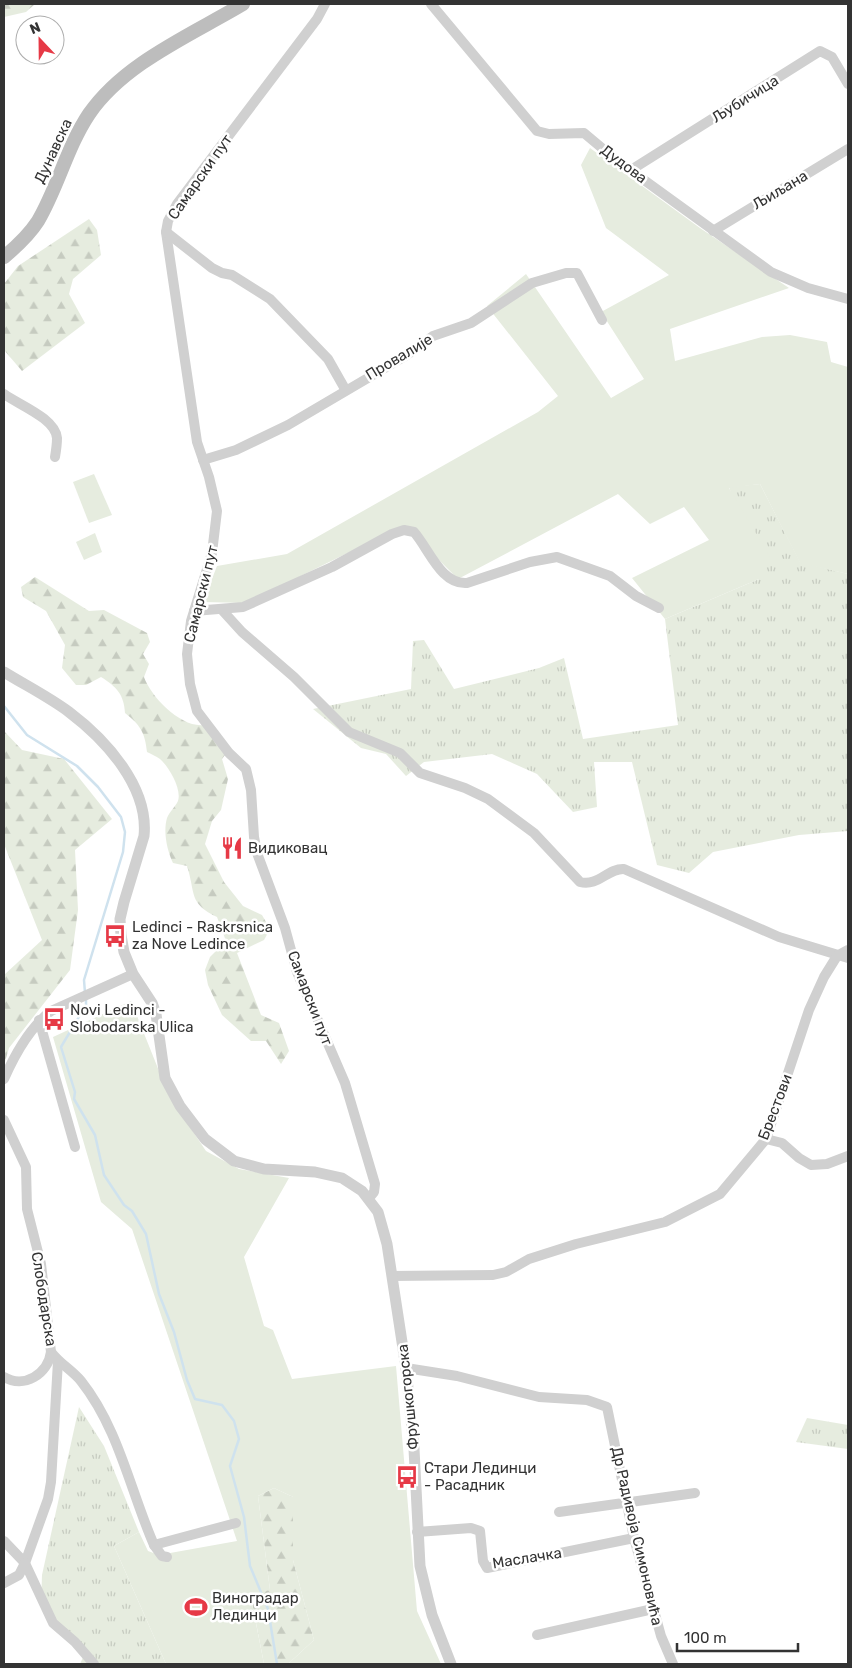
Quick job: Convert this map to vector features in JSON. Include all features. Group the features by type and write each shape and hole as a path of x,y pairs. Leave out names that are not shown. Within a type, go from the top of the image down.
{"main road":[{"name":"Дунавска","path":"4,257 37,222 78,131 93,108 115,83 156,55 243,4"}],"street":[{"name":"Самарски пут","path":"325,4 317,19 177,204 168,221 166,232 190,406 197,442 217,511 212,554 194,611 187,654 190,684 197,711 230,753 246,769 254,812 254,837 257,853 284,928 297,972 345,1083 374,1184 374,1192 369,1198"},
{"name":"Дудова","path":"430,4 537,131 549,134 584,133 713,231 784,279 848,299"},
{"name":"Љубичица","path":"631,170 820,51 832,57 848,84"},
{"name":"Љиљана","path":"713,231 848,150"},
{"path":"166,232 212,268 232,275 270,299 328,359 345,389"},
{"name":"Провалије","path":"203,460 236,450 288,425 433,336 471,323 532,283 546,278 577,273 602,320"},
{"path":"4,394 21,406 45,418 51,424 57,436 55,457"},
{"path":"194,611 243,607 259,601 332,567 378,541 399,531 408,530 414,532 445,575 456,583 467,583 530,562 557,557 610,576 636,596 659,608"},
{"path":"222,610 349,732 400,753 420,773 465,788 488,800 534,833 580,882 596,882 616,870 624,869 711,909 779,937 848,958"},
{"name":"Фрушкогорска","path":"4,672 55,703 84,725 118,763 139,798 146,822 144,836 120,920 124,952 133,974 152,1003 156,1014 165,1078 190,1121 209,1143 223,1155 244,1165 264,1169 330,1174 342,1178 369,1198 378,1212 384,1230 406,1368 414,1449 418,1532 425,1588 432,1615 451,1664"},
{"name":"Брестови","path":"392,1276 493,1275 539,1256 665,1222 720,1194 766,1139 779,1106 795,1048 809,1010 824,977 838,956 848,950"},
{"path":"4,1079 27,1036 39,1020 51,1011 133,974"},
{"path":"39,1020 75,1147"},
{"name":"Слободарска","path":"4,1120 26,1167 27,1209 41,1264 51,1352 58,1361 81,1381 114,1438 126,1465 154,1545 162,1556 167,1557"},
{"path":"766,1139 782,1143 799,1158 811,1165 827,1164 848,1156"},
{"path":"4,1376 18,1381 29,1380 39,1375 46,1367 51,1352"},
{"path":"4,1583 19,1575 48,1499 51,1482 58,1361"},
{"name":"Др Радивоја Симоновића","path":"406,1368 458,1376 539,1397 587,1400 607,1407 634,1538 661,1636 673,1664"},
{"path":"559,1512 695,1493"},
{"path":"154,1545 236,1523"},
{"name":"Маслачка","path":"418,1532 471,1528 480,1531 483,1561 487,1568 634,1538"},
{"path":"4,1540 25,1563 53,1623 75,1642 94,1664"},
{"path":"537,1635 653,1608"}],"green space":[{"path":"4,4 35,4 26,12 4,17"},
{"path":"590,148 700,228 789,288 670,329 675,361 762,337 790,335 827,342 831,362 848,367 848,574 800,563 760,484 729,488 770,557 759,579 665,619 632,578 709,540 684,507 650,524 618,494 458,579 411,532 380,537 246,603 203,602 217,566 287,554 538,412 558,396 487,306 526,274 611,398 644,379 601,312 669,275 606,228 581,165"},
{"path":"89,219 97,230 101,255 73,279 69,294 85,323 22,371 4,350 4,284 18,266"},
{"path":"94,474 112,515 89,523 73,482"},
{"path":"760,484 800,562 848,574 848,831 799,835 713,852 689,873 657,865 632,762 594,762 597,807 573,812 537,774 492,754 424,762 406,776 386,754 361,748 313,709 411,689 413,641 424,640 454,689 539,668 564,658 583,739 678,725 665,619 759,579 729,487"},
{"path":"95,533 102,552 84,560 76,542"},
{"path":"35,577 89,611 104,610 147,633 150,642 143,654 149,664 144,677 153,693 168,710 186,722 204,725 225,755 222,759 228,779 221,810 212,821 205,844 224,882 243,906 262,915 270,929 264,940 237,953 261,1015 279,1023 289,1051 281,1064 266,1041 251,1041 222,1015 208,985 205,970 210,957 226,941 217,917 201,907 194,897 187,866 173,863 169,852 166,841 166,823 179,796 174,779 160,759 147,752 141,729 125,713 121,696 111,684 101,677 86,685 76,685 62,668 65,645 46,611 23,597 21,587"},
{"path":"4,731 22,750 64,759 112,819 75,850 78,910 70,970 9,1048 4,1065 4,975 42,940 4,844"},
{"path":"131,1001 169,1096 206,1151 239,1169 289,1178 244,1257 264,1326 273,1330 292,1379 396,1366 417,1611 441,1664 288,1664 314,1640 293,1560 293,1497 274,1488 258,1496 270,1590 250,1593 264,1664 166,1664 114,1546 139,1532 148,1551 159,1555 237,1541 132,1229 101,1202 53,1037"},
{"path":"79,1407 104,1446 139,1532 114,1546 166,1664 80,1664 84,1655 41,1605 42,1575"},
{"path":"807,1418 848,1425 848,1449 796,1442"},
{"path":"274,1488 293,1497 293,1560 314,1640 288,1664 264,1664 250,1592 270,1590 258,1496"}],"waterway":[{"path":"4,706 27,735 77,766 98,787 121,817 125,832 123,852 84,980 85,993"},
{"path":"86,998 86,1005 61,1047 75,1092 74,1099 95,1135 104,1175 124,1205 132,1211 146,1234 159,1294 174,1332 187,1380 195,1399 222,1405 234,1421 239,1439 230,1466 244,1517 250,1566 268,1609 277,1664"}],"place":[{"name":"Видиковац","path":"232,848"},
{"name":"Ledinci - Raskrsnica za Nove Ledince","path":"115,936"},
{"name":"Novi Ledinci - Slobodarska Ulica","path":"54,1019"},
{"name":"Стари Лединци - Расадник","path":"407,1477"},
{"name":"Виноградар Лединци","path":"196,1607"}]}
